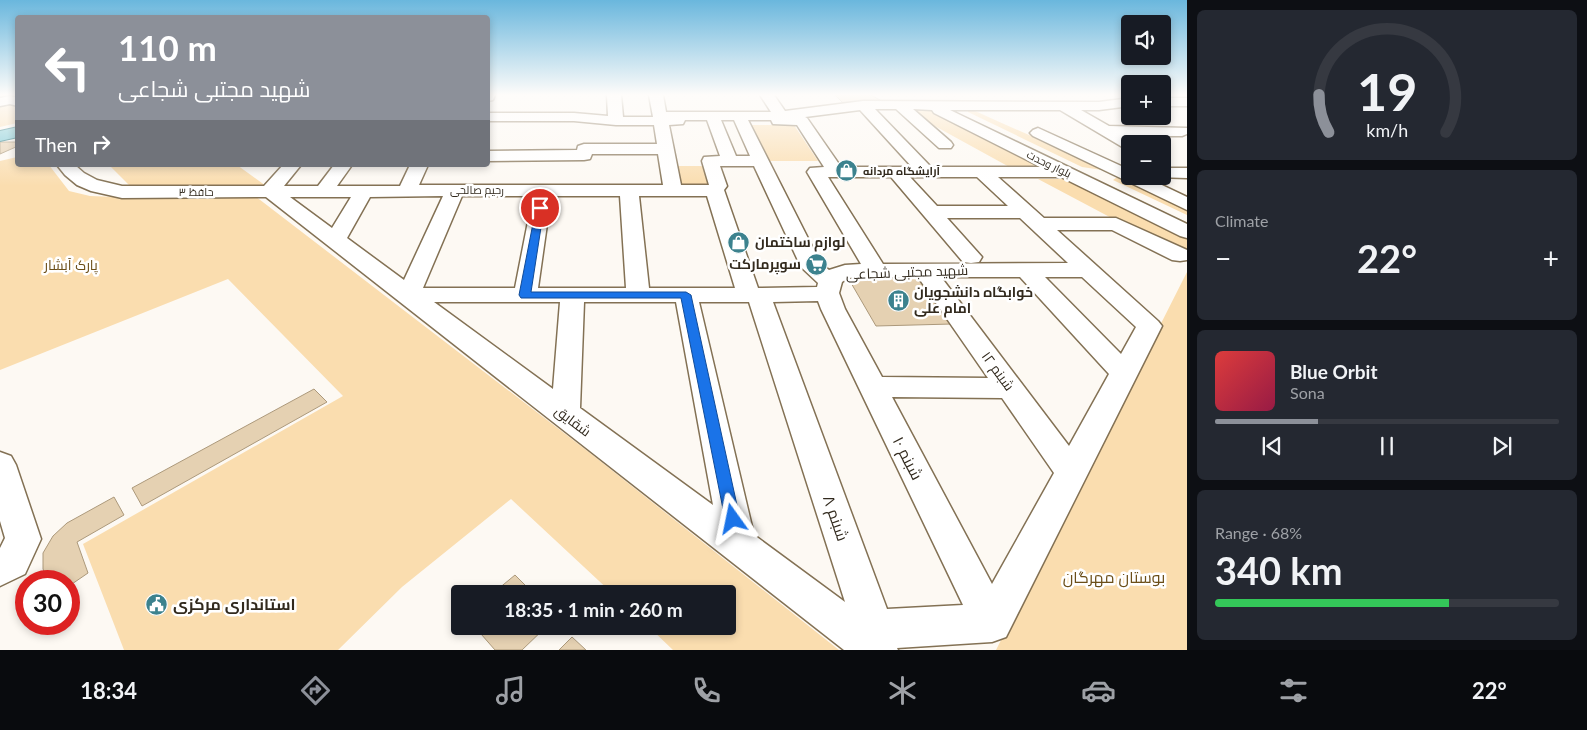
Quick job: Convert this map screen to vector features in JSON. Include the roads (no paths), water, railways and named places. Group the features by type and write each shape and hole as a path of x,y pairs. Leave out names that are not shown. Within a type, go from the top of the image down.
{"street":[{"path":"498,190 513,125"},
{"path":"583,190 584,152 588,125"},
{"path":"662,125 673,190"},
{"path":"725,125 730,161 760,161"},
{"path":"729,125 760,161 812,267 829,287"},
{"path":"805,125 836,172"},
{"path":"882,125 926,172"},
{"path":"928,125 945,145"},
{"name":"بلوار وحدت","path":"977,125 1064,172 1187,232"},
{"name":"بلوار وحدت","path":"1000,125 1089,172 1187,218"},
{"path":"1096,125 1121,140"},
{"path":"1172,125 1184,132"},
{"path":"1106,131 1184,132"},
{"path":"1038,133 1121,171"},
{"path":"490,156 665,149"},
{"name":"شبنم ۸","path":"730,161 710,161 717,188 872,640"},
{"path":"872,640 992,623 1149,326 1032,218 989,165"},
{"path":"876,271 816,172 926,172 989,165 1014,172 1064,172"},
{"name":"حافظ ۳","path":"67,167 71,172 89,185 122,192 270,191"},
{"path":"93,167 104,179 122,192"},
{"path":"270,191 290,167"},
{"path":"324,191 342,167"},
{"path":"406,191 418,167"},
{"path":"896,172 971,257"},
{"path":"1089,172 1121,173"},
{"path":"1171,173 1187,173"},
{"path":"1150,185 1187,204"},
{"name":"رحیم صالحی","path":"270,191 673,190 717,188"},
{"path":"408,296 455,190"},
{"path":"525,295 543,190"},
{"path":"629,190 638,295"},
{"name":"شقایق","path":"270,191 732,541 872,640"},
{"path":"336,239 364,191"},
{"path":"930,212 1116,224 1180,255"},
{"name":"شبنم ۱۲","path":"925,270 1072,472"},
{"path":"1026,270 1124,373"},
{"name":"شهید مجتبی شجاعی","path":"408,296 811,295 829,287 835,276 843,272 1088,270"},
{"name":"شبنم ۱۰","path":"829,287 833,309 992,623"},
{"path":"560,410 566,407 572,295"},
{"path":"686,295 737,538 732,541"},
{"path":"452,329 462,296"},
{"path":"873,388 1010,388"},
{"path":"0,465 22,539 6,566"}],"place":[{"name":"آرایشگاه مردانه","path":"847,171"},
{"name":"لوازم ساختمان","path":"739,242"},
{"name":"سوپرمارکت","path":"817,264"},
{"name":"خوابگاه دانشجویان امام علی","path":"898,300"},
{"name":"استانداری مرکزی","path":"157,604"}],"park label":[{"name":"پارک آبشار","path":"71,265"},
{"name":"بوستان مهرگان","path":"1114,577"}]}
